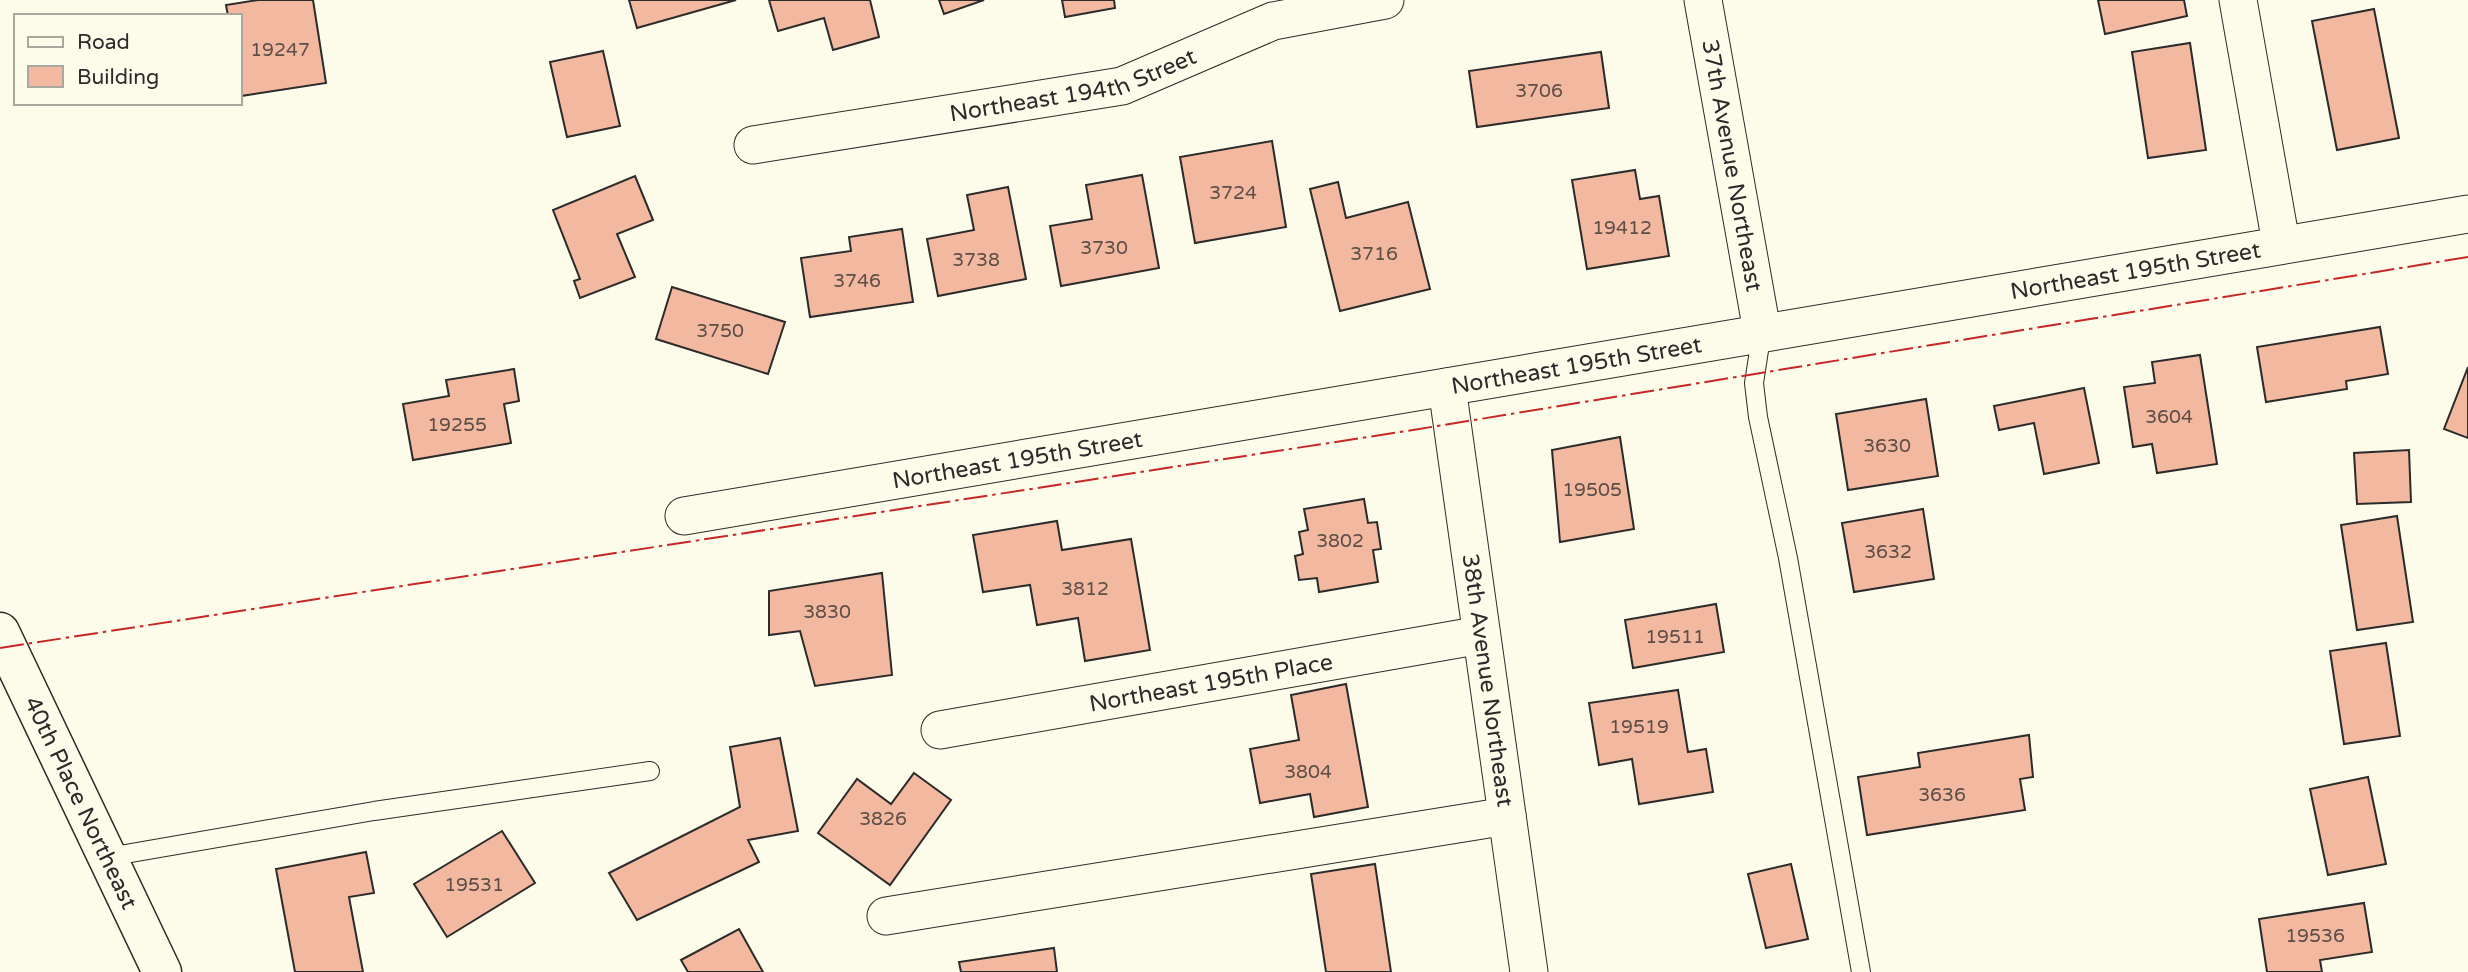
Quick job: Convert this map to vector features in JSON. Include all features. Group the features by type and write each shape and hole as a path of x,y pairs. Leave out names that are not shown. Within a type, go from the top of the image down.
{"street":[{"name":"Northeast 194th Street","path":"753,145 1122,86 1273,21 1385,0"},
{"name":"37th Avenue Northeast","path":"1703,0 1762,331"},
{"path":"2238,0 2281,243"},
{"name":"Northeast 195th Street","path":"684,516 2281,243 2468,214"},
{"name":"38th Avenue Northeast","path":"1447,387 1529,972"},
{"name":"40th Place Northeast","path":"0,632 162,972"},
{"name":"Northeast 195th Place","path":"940,730 1481,635"},
{"path":"886,916 1507,816"}],"lane":[{"path":"1762,331 1754,383 1758,417 1798,612 1861,972"},
{"path":"108,858 374,811 650,771"}],"building":[{"path":"258,0 313,0 326,83 242,96 242,14 228,14 226,5"},
{"path":"629,0 736,0 637,28"},
{"path":"769,0 870,0 879,37 833,50 824,18 778,31"},
{"path":"939,0 984,0 944,14"},
{"path":"1062,0 1114,0 1115,8 1065,17"},
{"path":"2098,0 2184,0 2187,16 2105,34"},
{"path":"2374,9 2399,138 2337,150 2312,21"},
{"path":"2190,43 2206,150 2148,158 2132,52"},
{"path":"603,51 620,126 567,137 550,62"},
{"path":"1601,52 1609,108 1477,127 1469,71"},
{"path":"1272,141 1286,227 1195,243 1180,157"},
{"path":"1635,170 1640,199 1659,196 1669,256 1587,269 1572,180"},
{"path":"1142,175 1159,268 1061,286 1050,226 1092,219 1086,185"},
{"path":"635,176 653,220 617,234 635,277 580,298 574,281 580,279 553,210"},
{"path":"1338,182 1346,218 1408,202 1430,289 1340,311 1310,189"},
{"path":"1008,187 1026,279 938,296 927,239 974,230 967,195"},
{"path":"902,229 913,302 810,317 801,258 851,251 849,237"},
{"path":"672,287 785,322 768,374 656,339"},
{"path":"2380,327 2388,374 2346,381 2347,389 2266,402 2257,347"},
{"path":"2200,355 2217,464 2157,473 2152,444 2133,447 2124,387 2155,383 2152,362"},
{"path":"2468,367 2468,438 2444,429"},
{"path":"514,369 519,401 504,404 511,443 413,460 403,404 449,396 446,380"},
{"path":"2084,388 2099,463 2044,474 2034,423 1999,430 1994,406"},
{"path":"1926,399 1938,476 1848,490 1836,414"},
{"path":"1620,437 1634,529 1560,542 1552,450"},
{"path":"2409,450 2411,502 2357,504 2354,453"},
{"path":"1364,499 1368,523 1377,522 1381,549 1373,550 1378,582 1319,592 1317,578 1299,580 1295,556 1303,554 1299,532 1308,530 1304,509"},
{"path":"1923,509 1934,579 1854,592 1842,523"},
{"path":"2397,516 2413,622 2357,630 2341,525"},
{"path":"1057,521 1062,550 1131,539 1150,650 1085,661 1078,618 1037,625 1030,585 983,592 973,535"},
{"path":"882,573 892,675 815,686 800,631 769,635 769,591"},
{"path":"1716,604 1724,652 1633,668 1625,620"},
{"path":"2386,643 2400,736 2344,744 2330,651"},
{"path":"1346,684 1368,807 1314,817 1310,794 1260,803 1250,749 1299,740 1291,695"},
{"path":"1678,690 1688,752 1706,749 1713,792 1639,804 1632,759 1599,765 1589,703"},
{"path":"2029,735 2033,777 2020,779 2025,810 1867,835 1858,777 1920,767 1918,753"},
{"path":"780,738 798,831 748,840 759,862 637,920 609,873 740,807 730,747"},
{"path":"914,773 951,800 890,885 818,833 857,779 891,804"},
{"path":"2368,777 2386,864 2328,875 2310,789"},
{"path":"502,831 535,883 447,937 414,884"},
{"path":"366,852 374,893 349,897 363,972 295,972 276,869"},
{"path":"1375,864 1391,972 1326,972 1311,874"},
{"path":"1791,864 1808,939 1766,948 1748,874"},
{"path":"2364,903 2372,952 2320,960 2322,972 2267,972 2259,919"},
{"path":"739,929 763,972 688,972 681,960"},
{"path":"1054,948 1057,972 961,972 959,962"}],"power":[{"path":"0,648 1413,430 2468,257"}]}
